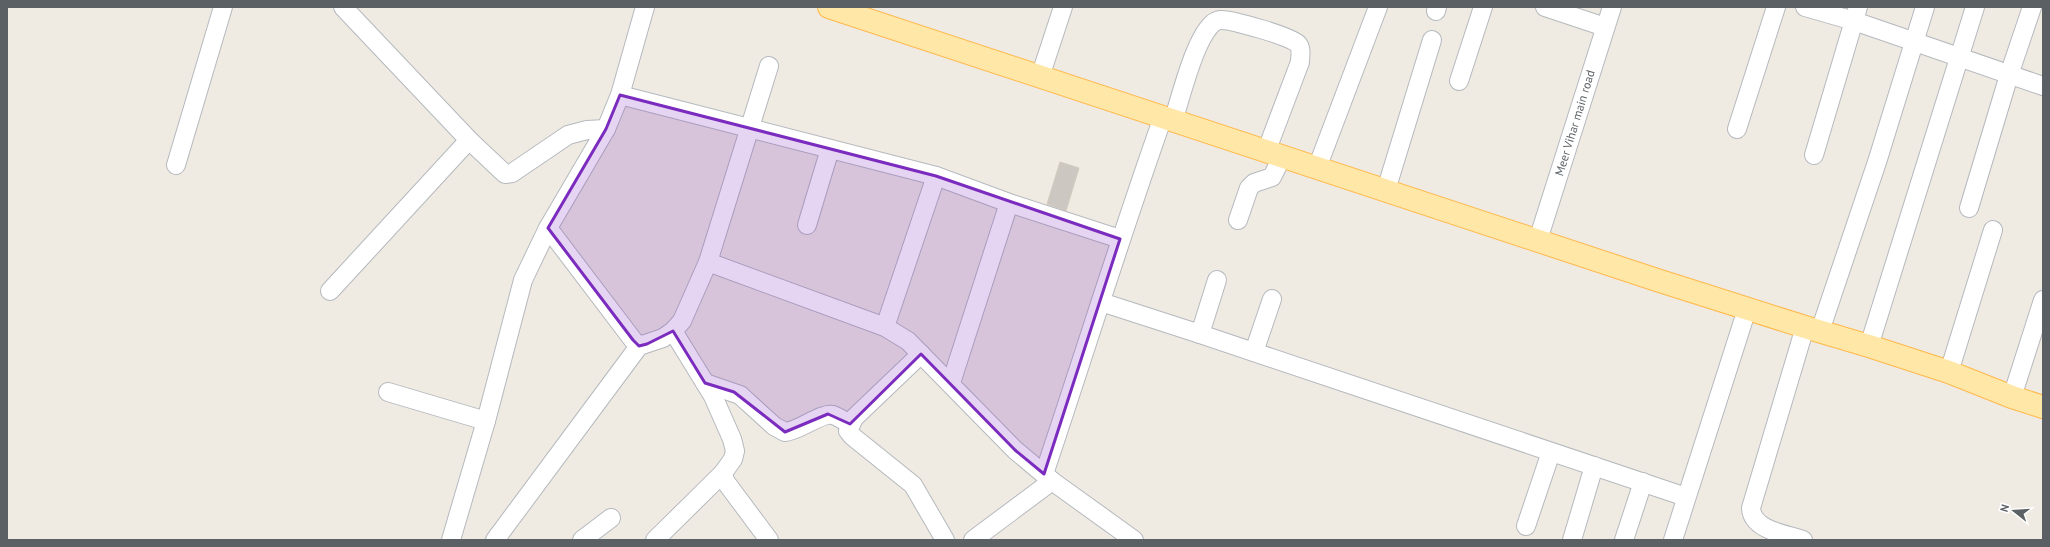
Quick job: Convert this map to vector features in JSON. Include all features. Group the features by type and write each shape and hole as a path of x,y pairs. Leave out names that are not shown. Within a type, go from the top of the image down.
{"main road":[{"path":"829,7 1274,155 1386,190 1747,309 1950,372 2012,397 2043,407"}],"street":[{"path":"176,165 223,7"},
{"path":"343,7 361,15 469,140 505,174 512,174 568,135 587,130 606,129"},
{"path":"451,540 486,421 524,280 548,228 606,129 620,95 645,7"},
{"path":"1040,77 1063,7"},
{"path":"1317,168 1378,7"},
{"path":"1459,81 1483,7"},
{"path":"1545,7 1605,27"},
{"name":"Meer Vihar main road","path":"1538,240 1612,7"},
{"path":"1737,129 1776,7"},
{"path":"1805,7 1856,14 1914,41 1958,58 2043,86"},
{"path":"1803,540 1780,533 1757,522 1752,516 1752,508 1812,329 1877,162 1925,7"},
{"path":"1869,346 1974,7"},
{"path":"1969,208 2009,75 2032,7"},
{"path":"1814,156 1856,14"},
{"path":"974,540 1048,477 1120,239 1202,36 1212,24 1219,20 1235,22 1276,34 1297,43 1300,48 1300,62 1274,155 1272,177 1254,183 1249,188 1238,220"},
{"path":"1386,190 1432,40"},
{"path":"495,540 639,346 663,338 682,322 708,262 748,127 769,66"},
{"path":"620,95 936,176 1010,203 1120,239"},
{"path":"330,291 469,140"},
{"path":"807,225 830,149"},
{"path":"885,327 936,176"},
{"path":"951,383 1010,203"},
{"path":"548,228 632,340 639,346"},
{"path":"1950,372 1993,230"},
{"path":"708,262 885,327 908,341 951,383 1015,450 1048,477 1134,540"},
{"path":"1200,334 1217,280"},
{"path":"1254,352 1272,299"},
{"path":"2012,397 2043,300"},
{"path":"1101,302 1686,497"},
{"path":"1673,540 1747,309"},
{"path":"656,540 723,473 733,459 735,451 726,424 713,396 673,331"},
{"path":"921,354 854,418 848,431 852,436 913,485 945,540"},
{"path":"705,383 740,395 774,426 785,432 797,429 828,414 834,415 850,424"},
{"path":"388,392 486,421"},
{"path":"1526,526 1551,452"},
{"path":"1572,540 1594,466"},
{"path":"723,473 725,481 769,540"},
{"path":"1624,540 1643,482"},
{"path":"582,540 611,518"}],"highlighted area":[{"path":"620,95 936,176 1120,239 1044,474 1015,450 921,354 850,424 828,414 785,432 734,392 705,383 673,331 647,344 639,346 548,228 606,129"}],"building":[{"path":"1060,162 1079,168 1066,211 1047,204"}]}
